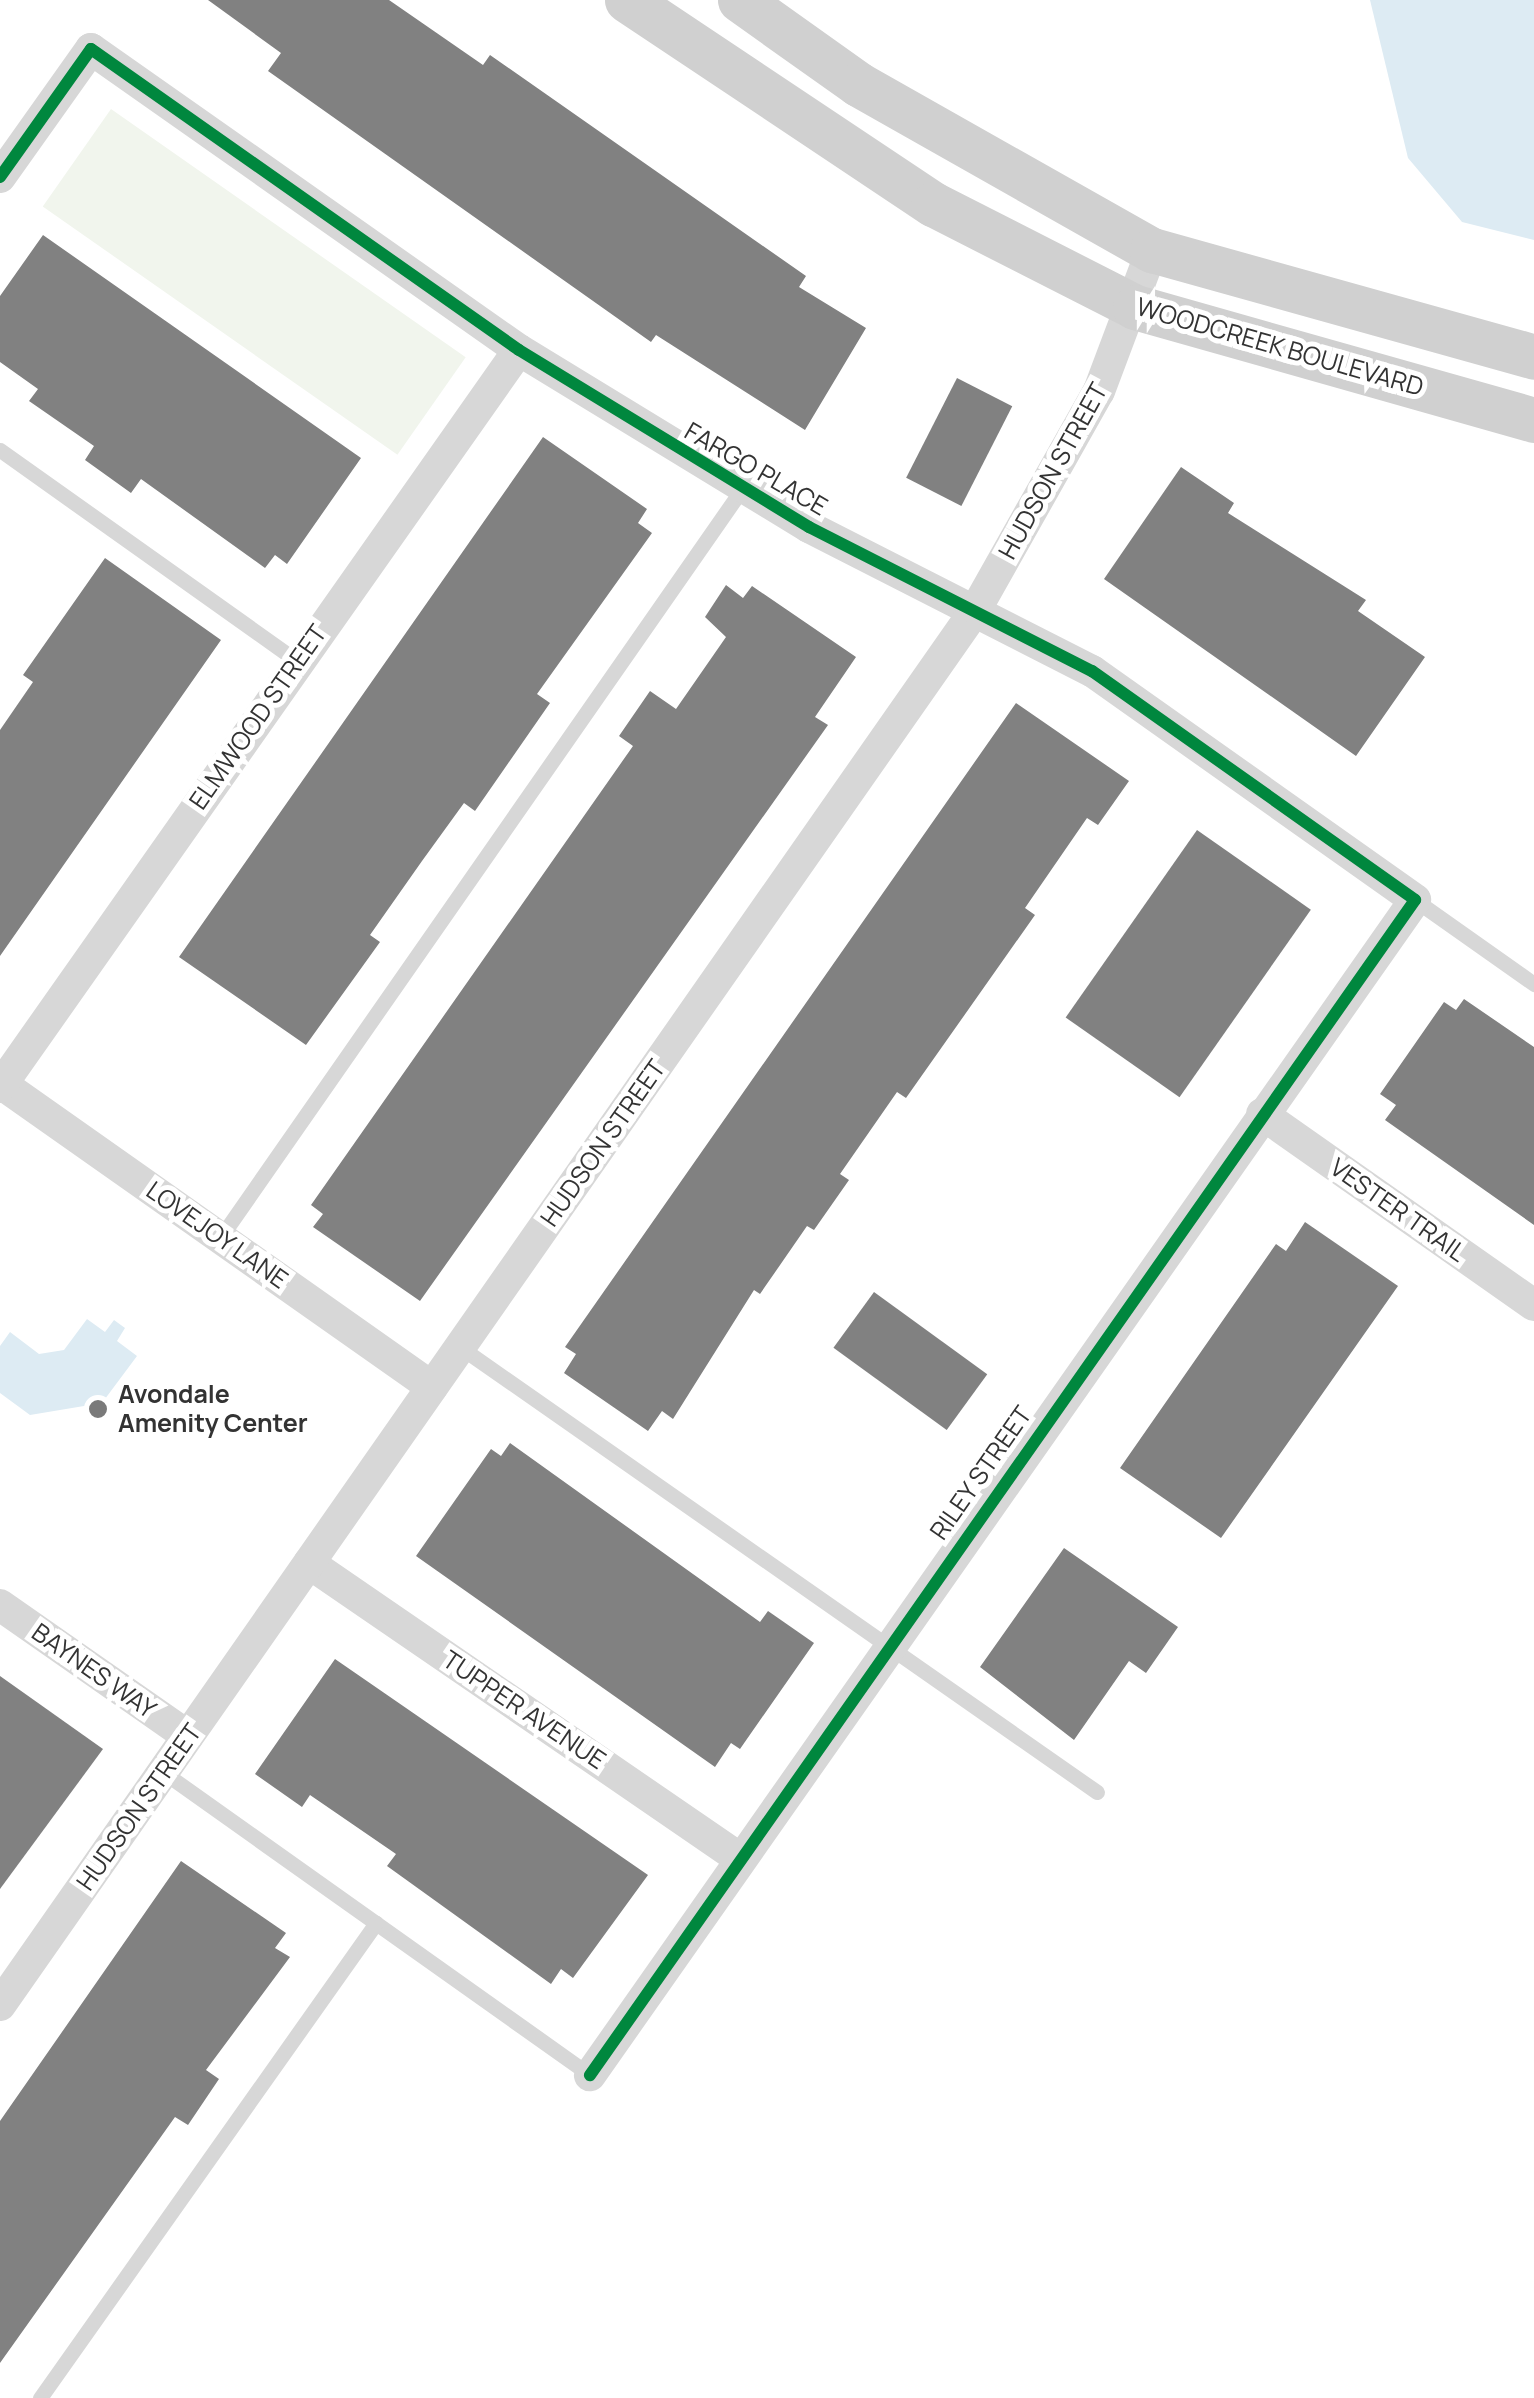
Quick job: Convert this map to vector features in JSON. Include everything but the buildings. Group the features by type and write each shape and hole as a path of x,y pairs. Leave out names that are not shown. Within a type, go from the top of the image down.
{"street":[{"name":"WOODCREEK BOULEVARD","path":"628,0 934,204 1135,307 1534,420"},
{"path":"740,0 858,84 1152,250 1534,356"},
{"name":"FARGO PLACE","path":"0,177 90,49 518,350 742,489 1092,671 1415,900"},
{"name":"HUDSON STREET","path":"0,2005 976,609 1099,390 1135,307 1152,250"},
{"name":"ELMWOOD STREET","path":"1,1085 518,350"},
{"name":"RILEY STREET","path":"590,2075 886,1646 1415,900"},
{"name":"LOVEJOY LANE","path":"1,1085 432,1387"},
{"name":"VESTER TRAIL","path":"1262,1114 1534,1305"},
{"name":"TUPPER AVENUE","path":"309,1563 739,1858"},
{"name":"BAYNES WAY","path":"0,1605 188,1736"}],"lane":[{"path":"0,450 298,661"},
{"path":"220,1238 742,489"},
{"path":"1415,900 1534,984"},
{"path":"460,1347 1097,1792"},
{"path":"163,1772 590,2075"},
{"path":"40,2398 376,1923"}],"shaded area":[{"path":"1370,0 1534,0 1534,240 1462,222 1408,158"},
{"path":"111,109 466,357 397,455 43,206"},
{"path":"87,1319 105,1332 114,1320 125,1328 117,1341 137,1356 102,1403 30,1415 0,1393 0,1346 10,1332 39,1354 64,1350"}],"cycle path":[{"path":"0,177 91,49 519,350 809,527 1092,671 1415,900 590,2075"}],"place":[{"name":"Avondale Amenity Center","path":"98,1409"}]}
